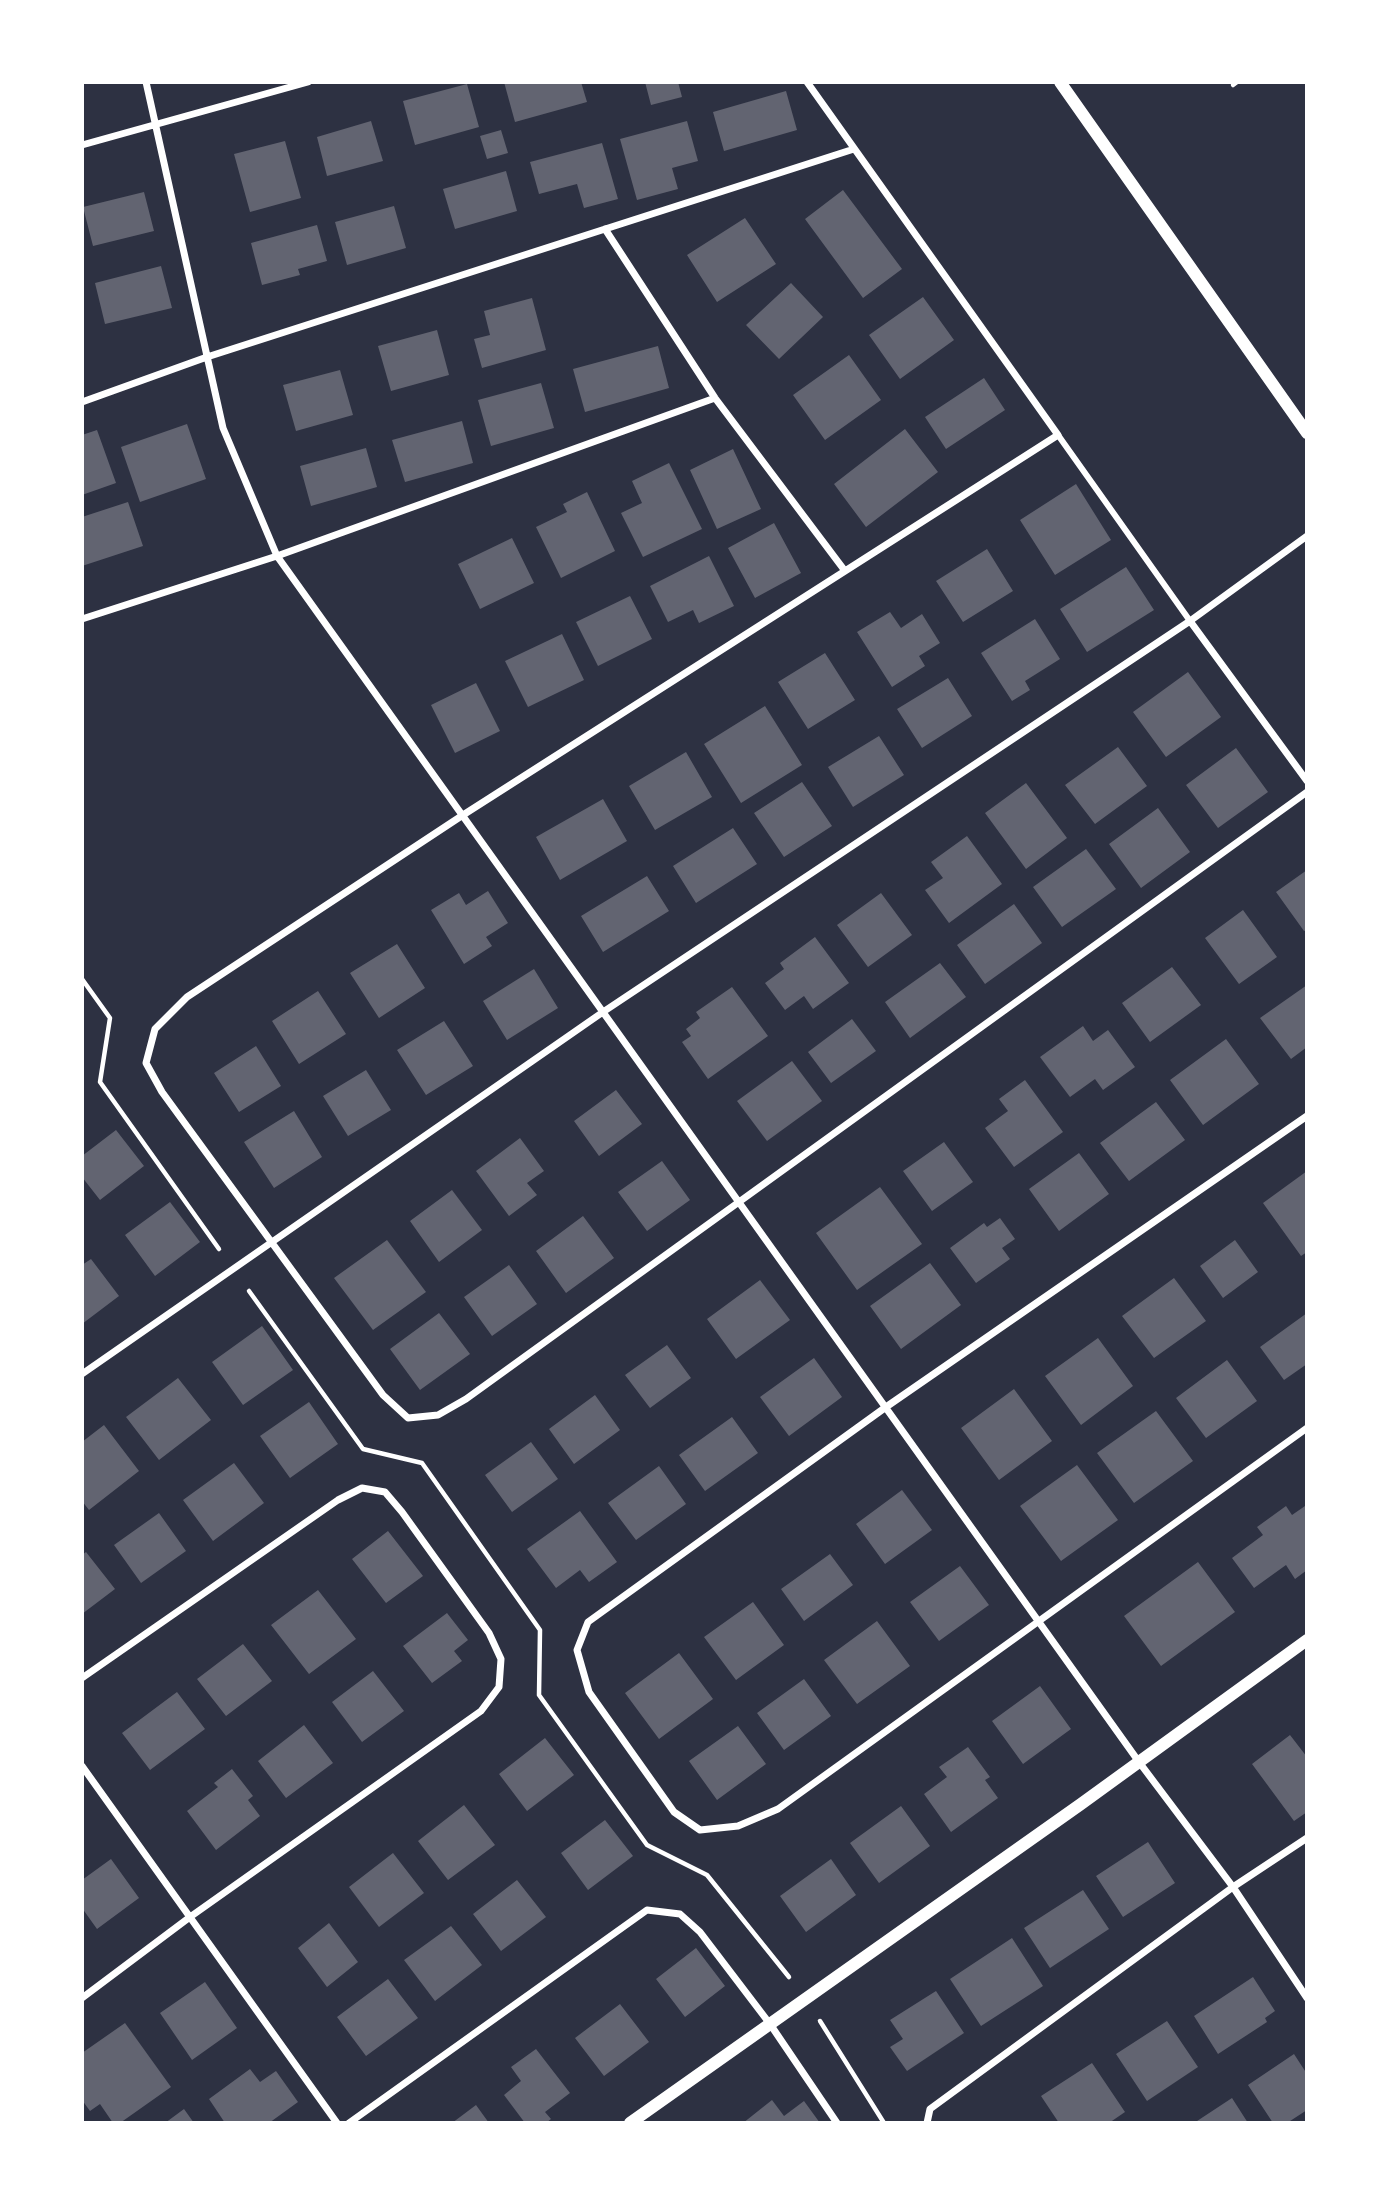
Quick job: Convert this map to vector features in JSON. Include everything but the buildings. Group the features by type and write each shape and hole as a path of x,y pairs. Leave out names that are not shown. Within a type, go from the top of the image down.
{"street":[{"path":"146,82 223,428 278,556 1139,1762 1233,1887 1307,1998"},
{"path":"82,145 308,82"},
{"path":"807,82 1307,781"},
{"path":"1060,82 1307,433"},
{"path":"82,402 207,357 855,149"},
{"path":"605,229 715,398 845,571"},
{"path":"82,619 278,556 715,398"},
{"path":"1058,435 463,815 187,997 155,1029 146,1063 162,1092 383,1395 408,1418 438,1415 466,1399 1307,792"},
{"path":"82,1374 603,1012 1190,621 1307,536"},
{"path":"1307,1116 886,1408 588,1622 577,1650 589,1692 674,1812 700,1830 738,1826 778,1809 1307,1428"},
{"path":"82,1678 338,1500 362,1488 385,1492 402,1512 489,1633 501,1658 499,1687 481,1711 190,1917 82,1998"},
{"path":"630,2123 1307,1640"},
{"path":"82,1766 337,2123"},
{"path":"927,2123 930,2109 1233,1887 1307,1839"},
{"path":"349,2123 647,1910 680,1914 700,1932 770,2024 837,2123"}],"path":[{"path":"82,979 110,1018 100,1082 233,1269"},
{"path":"806,1998 884,2123"}]}
